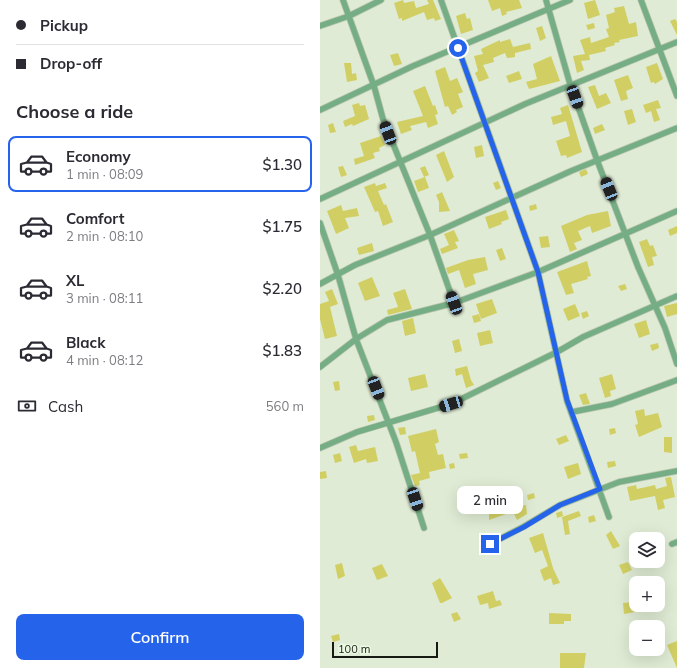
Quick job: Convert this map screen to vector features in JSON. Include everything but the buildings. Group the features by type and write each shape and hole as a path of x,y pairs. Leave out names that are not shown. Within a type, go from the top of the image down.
{"street":[{"path":"343,0 374,86 383,119 399,162 430,235 454,303"},
{"path":"320,26 348,16 381,0"},
{"path":"441,0 486,122 538,272 567,400 610,517"},
{"path":"546,0 570,84 597,160 627,233 638,267 656,305 677,364"},
{"path":"320,110 374,86 413,66 550,10 570,0"},
{"path":"641,0 661,49 677,96"},
{"path":"320,199 570,84 677,42"},
{"path":"320,284 338,276 355,265 430,235 511,197 597,160 677,128"},
{"path":"320,367 356,340 387,320 454,303 538,272 677,212"},
{"path":"320,223 338,276 356,340 389,423 424,528"},
{"path":"320,448 358,432 451,404 557,352 583,337 677,296"},
{"path":"572,412 612,404 677,380"},
{"path":"490,544 524,527 560,505 600,489 619,482 677,470"}],"route":[{"path":"458,48 486,122 538,272 567,400 600,489 560,505 524,527 490,544"}]}
